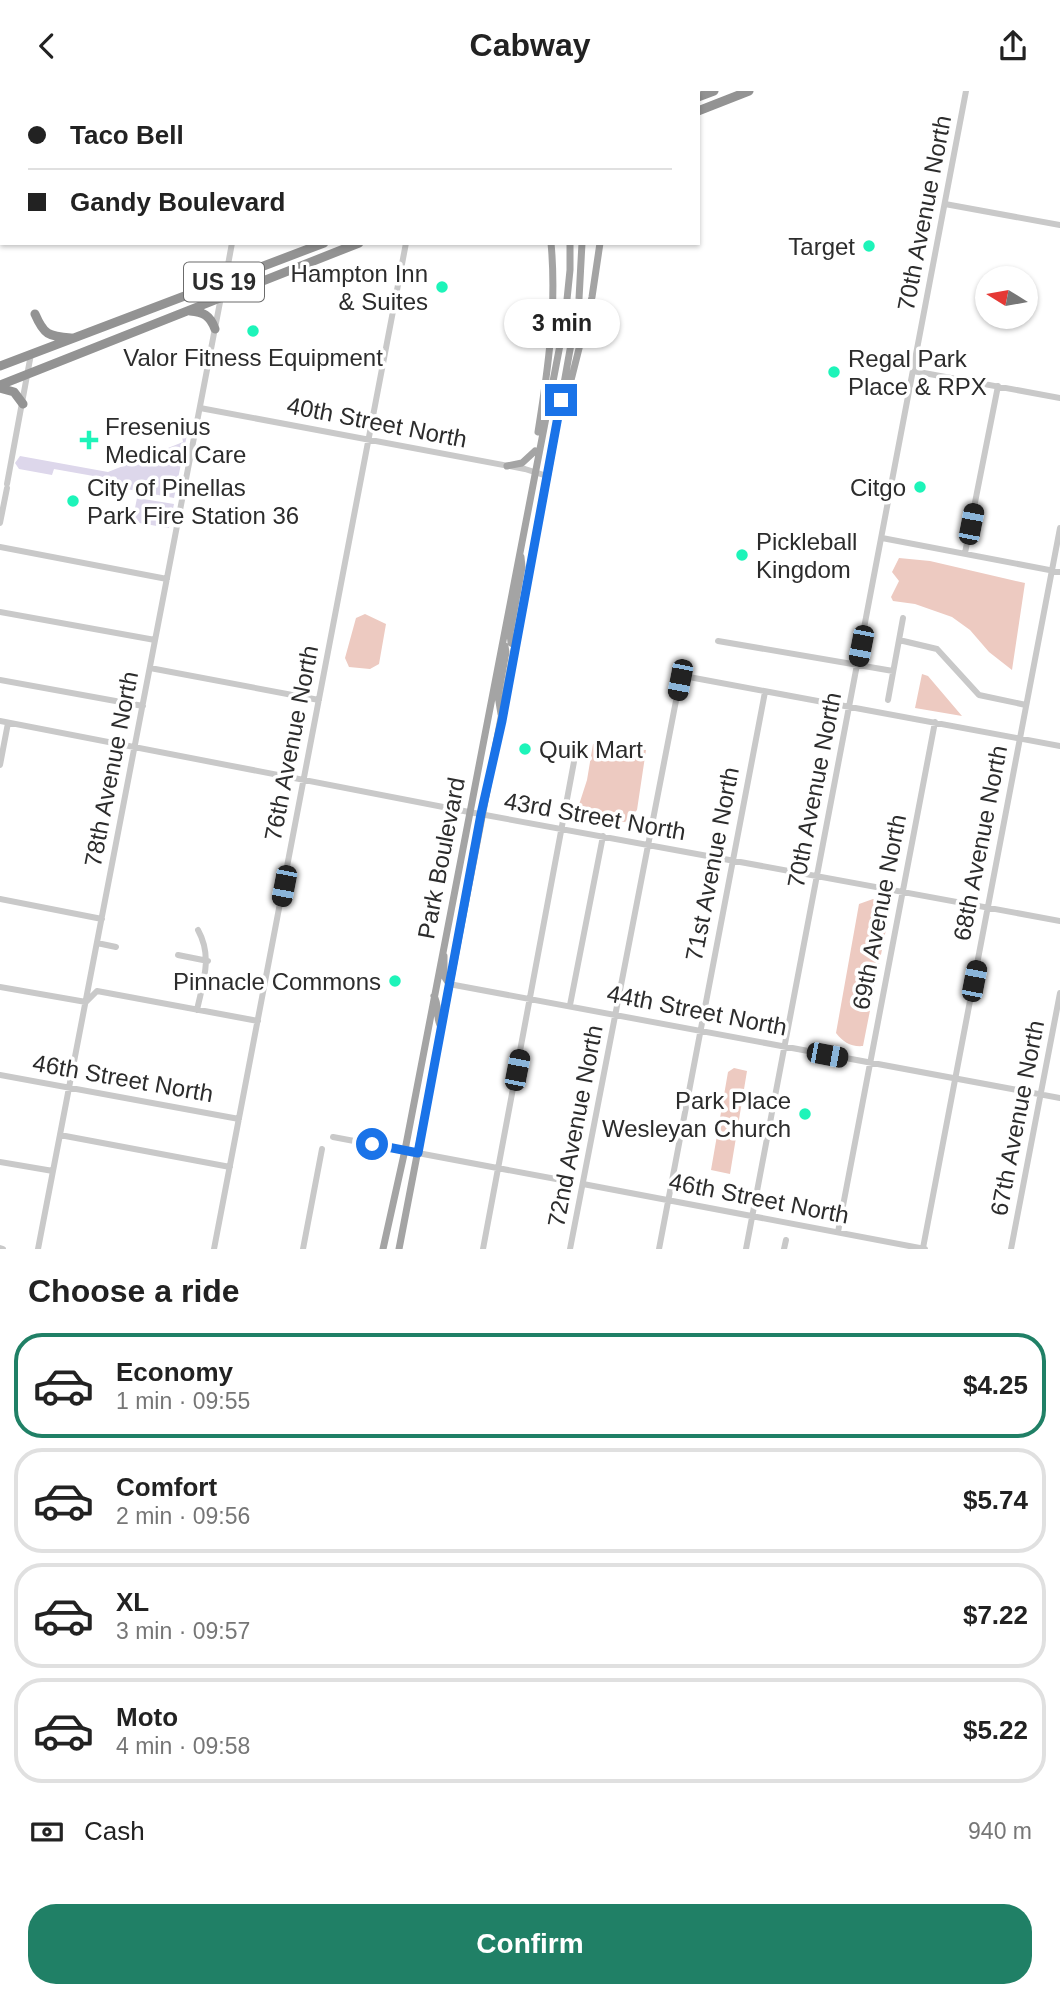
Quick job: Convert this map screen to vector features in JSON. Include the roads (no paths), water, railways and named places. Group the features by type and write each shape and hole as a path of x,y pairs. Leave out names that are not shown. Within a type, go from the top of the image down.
{"highway":[{"path":"700,110 749,91"},
{"name":"US 19","path":"0,366 319,245"},
{"name":"US 19","path":"0,386 354,245"},
{"path":"221,297 228,287 287,262 294,256"},
{"path":"198,306 225,281"},
{"path":"188,310 202,312 208,316 215,329"},
{"path":"35,314 41,329 47,334 73,338"},
{"path":"0,386 14,392 23,404"}],"main road":[{"path":"534,474 533,462 550,340 553,281 551,245"},
{"path":"534,474 565,319 570,245"},
{"path":"552,450 579,299 582,245"},
{"path":"552,450 590,303 600,245"},
{"path":"507,466 522,463 535,450"},
{"name":"Park Boulevard","path":"399,1249 552,450"},
{"name":"Park Boulevard","path":"383,1249 405,1150 534,474"},
{"path":"516,646 511,643 510,633 522,567 520,549"},
{"path":"502,646 505,646 506,652 498,696 502,721"},
{"path":"443,953 444,976 449,984"},
{"path":"434,996 438,1003 441,1028"}],"street":[{"name":"70th Avenue North","path":"746,1249 966,91"},
{"path":"945,204 1060,225"},
{"path":"225,281 232,245"},
{"name":"76th Avenue North","path":"215,1249 406,245"},
{"name":"78th Avenue North","path":"38,1249 221,297"},
{"path":"0,523 31,354"},
{"path":"914,371 1060,398"},
{"path":"965,553 998,386"},
{"name":"40th Street North","path":"200,408 507,466 547,476"},
{"name":"68th Avenue North","path":"925,1249 1026,705 1056,571 1060,528"},
{"path":"882,538 1056,571"},
{"path":"0,547 167,579"},
{"path":"0,612 155,640"},
{"path":"888,700 903,618"},
{"path":"900,640 937,649 979,695 1026,705"},
{"path":"718,641 893,671"},
{"path":"150,668 319,700"},
{"name":"72nd Avenue North","path":"570,1249 680,680 689,677 765,692"},
{"path":"0,680 143,706"},
{"path":"765,692 850,705 1060,746"},
{"name":"71st Avenue North","path":"659,1249 765,692"},
{"name":"43rd Street North","path":"0,722 1060,921"},
{"name":"69th Avenue North","path":"838,1232 935,722"},
{"path":"0,765 8,723"},
{"path":"483,1249 576,751"},
{"path":"570,1005 603,836"},
{"path":"0,899 102,919"},
{"path":"197,1010 208,961 205,943 198,930"},
{"path":"97,943 116,947"},
{"path":"178,955 208,961"},
{"name":"44th Street North","path":"449,984 1060,1098"},
{"path":"0,987 86,1003 97,991 258,1021"},
{"name":"67th Avenue North","path":"1011,1249 1060,993"},
{"name":"46th Street North","path":"0,1075 239,1119"},
{"path":"60,1135 230,1167"},
{"path":"333,1137 572,1182"},
{"path":"303,1249 322,1149"},
{"path":"0,1161 53,1171"},
{"name":"46th Street North","path":"583,1185 925,1249"},
{"path":"785,1249 786,1240"}],"place":[{"name":"Target","path":"869,246"},
{"name":"Hampton Inn & Suites","path":"442,287"},
{"name":"Valor Fitness Equipment","path":"253,331"},
{"name":"Regal Park Place & RPX","path":"834,372"},
{"name":"Fresenius Medical Care","path":"89,440"},
{"name":"Citgo","path":"920,487"},
{"name":"City of Pinellas Park Fire Station 36","path":"73,501"},
{"name":"Pickleball Kingdom","path":"742,555"},
{"name":"Quik Mart","path":"525,749"},
{"name":"Pinnacle Commons","path":"395,981"},
{"name":"Park Place Wesleyan Church","path":"805,1114"}]}
